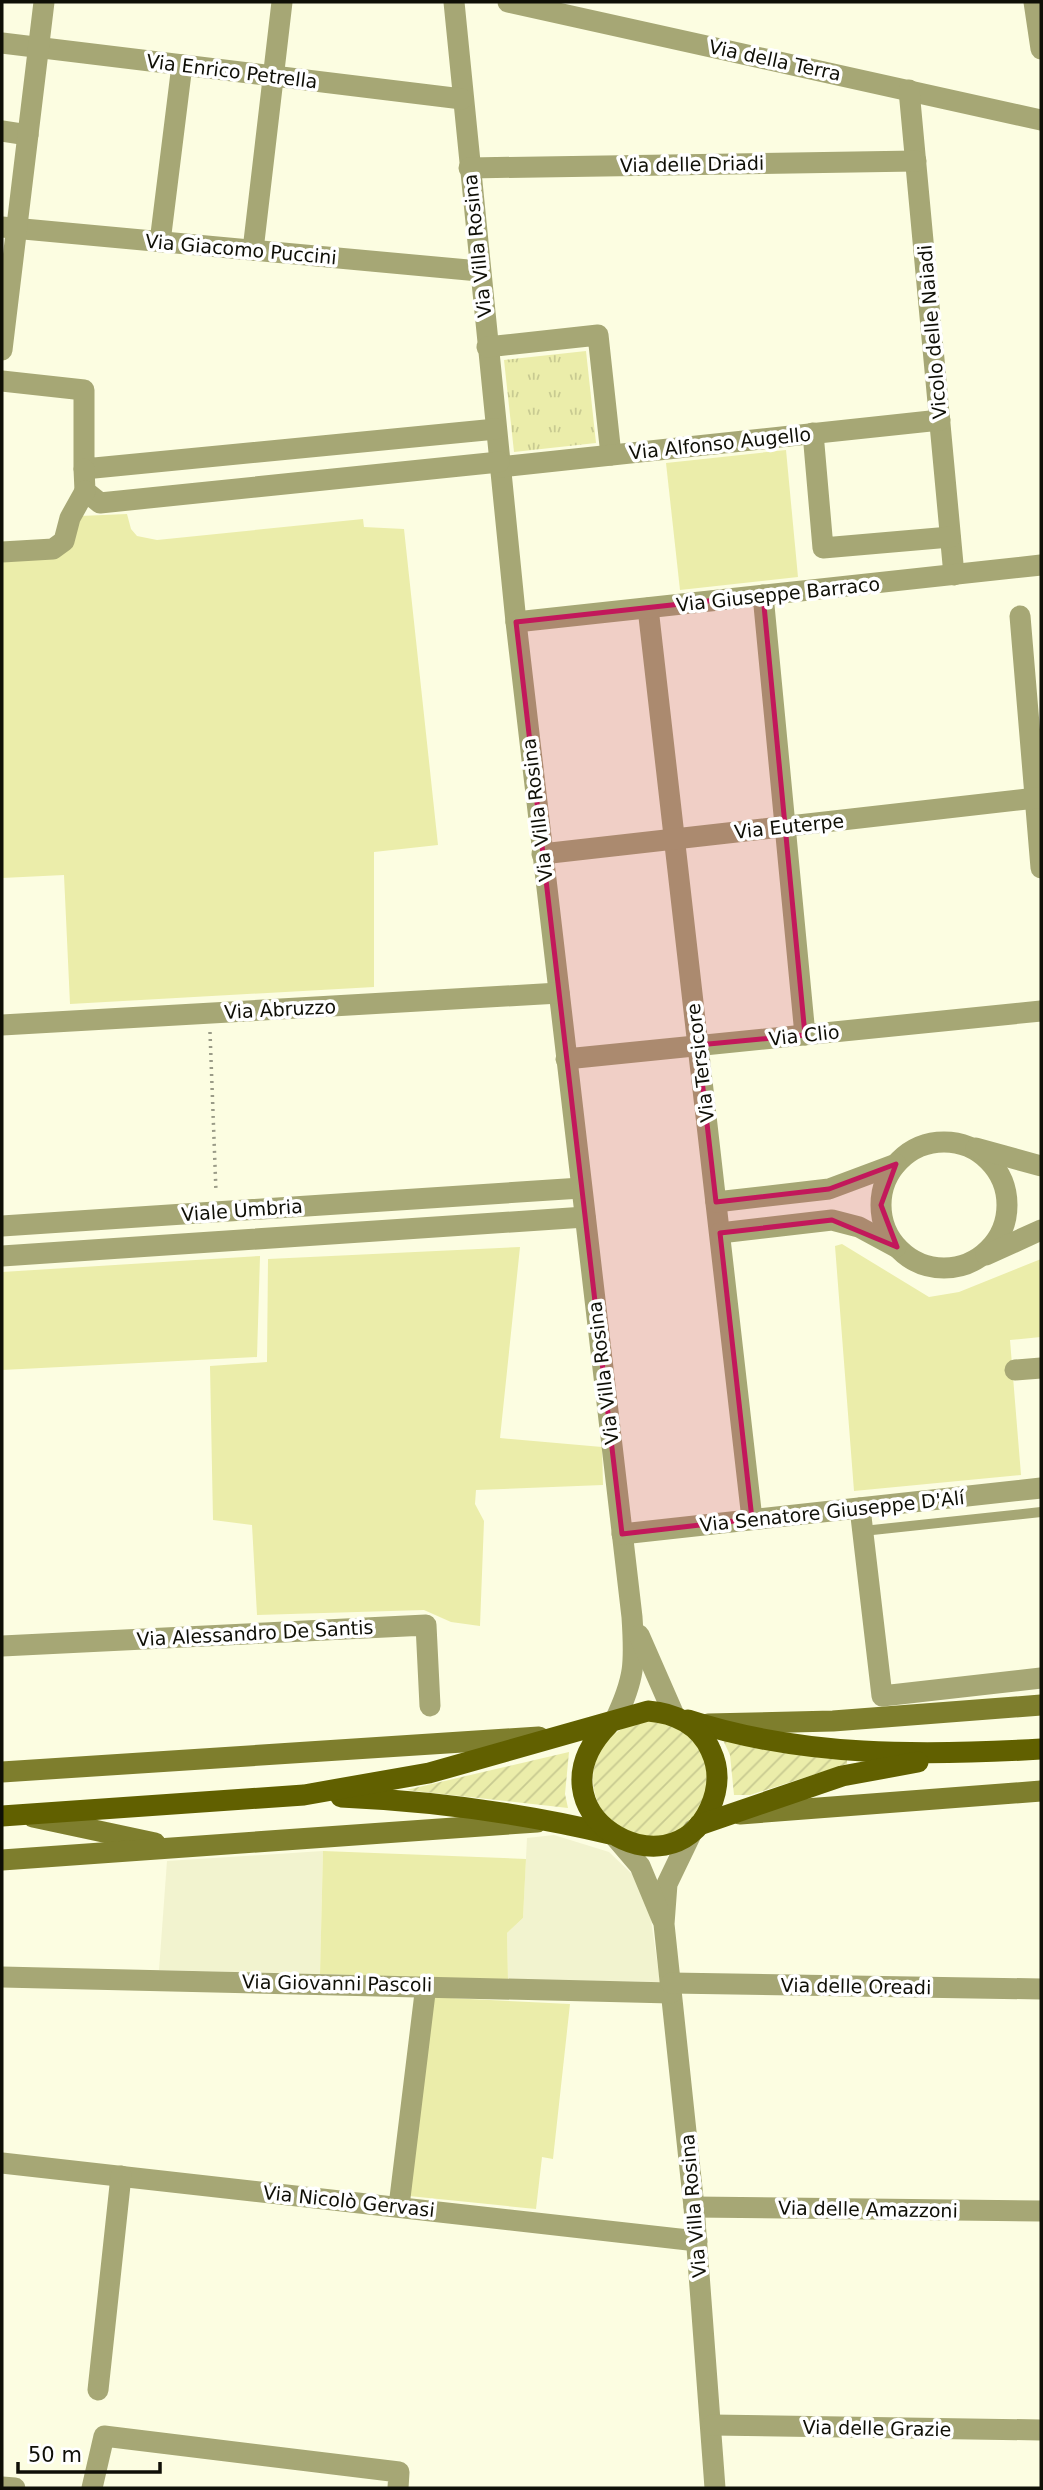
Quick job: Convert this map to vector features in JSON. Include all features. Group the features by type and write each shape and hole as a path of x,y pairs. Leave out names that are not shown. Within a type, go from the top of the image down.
{"main road":[{"path":"11,1815 304,1795 429,1773 648,1711 811,1745 864,1751 961,1754 1041,1749"},
{"path":"684,1719 703,1738 716,1766 715,1798 696,1827"},
{"path":"612,1722 594,1739 584,1758 581,1779 585,1800 595,1819 613,1836"},
{"path":"304,1795 413,1801 552,1821 613,1836 631,1844 656,1846 680,1839 696,1827 727,1815 842,1776 961,1754"}],"street":[{"path":"2,350 9,228 28,135 44,2"},
{"path":"253,250 282,2"},
{"name":"Via Villa Rosina","path":"454,2 516,622 632,1617 635,1656 630,1690 612,1722"},
{"name":"Via della Terra","path":"508,2 1041,120"},
{"path":"1034,2 1041,49"},
{"name":"Via Enrico Petrella","path":"2,43 462,99"},
{"path":"160,242 182,65"},
{"name":"Vicolo delle Naiadi","path":"909,90 954,575"},
{"path":"2,131 28,135"},
{"name":"Via delle Driadi","path":"469,168 916,161"},
{"name":"Via Giacomo Puccini","path":"9,228 480,271"},
{"path":"487,347 598,335 611,455"},
{"path":"2,381 84,390 85,491 70,518 64,541 53,549 2,552"},
{"name":"Via Alfonso Augello","path":"85,491 100,503 611,455 940,420"},
{"path":"84,470 496,429"},
{"path":"813,433 824,548 950,537"},
{"name":"Via Giuseppe Barraco","path":"516,622 1041,565"},
{"path":"763,595 805,1035"},
{"name":"Via Tersicore","path":"648,608 752,1520"},
{"path":"1020,616 1041,868"},
{"name":"Via Euterpe","path":"542,854 1035,798"},
{"name":"Via Abruzzo","path":"2,1025 559,993"},
{"name":"Via Clio","path":"566,1059 1041,1011"},
{"path":"716,1202 829,1189 896,1164 912,1151 931,1143 951,1142 1041,1166"},
{"path":"971,1147 988,1159 1000,1175 1007,1204 1001,1234 988,1250 972,1262"},
{"path":"896,1164 885,1183 881,1205 885,1228 897,1247"},
{"name":"Viale Umbria","path":"2,1226 581,1188"},
{"path":"514,1192 516,1222"},
{"path":"340,1204 342,1234"},
{"path":"144,1217 146,1247"},
{"name":"Viale Umbria","path":"2,1256 585,1217"},
{"path":"720,1233 832,1220 859,1227 897,1247 913,1260 932,1267 952,1268 972,1262 1041,1230"},
{"path":"1015,1370 1041,1368"},
{"name":"Via Senatore Giuseppe D'Alí","path":"622,1534 1041,1488"},
{"path":"860,1508 882,1696 1041,1678"},
{"name":"Via Villa Rosina","path":"632,1617 650,1665 684,1719"},
{"name":"Via Alessandro De Santis","path":"2,1646 426,1625 430,1706"},
{"path":"684,1719 833,1721 1041,1705"},
{"path":"2,1772 572,1734"},
{"path":"727,1815 1041,1791"},
{"path":"11,1815 183,1849"},
{"path":"2,1860 552,1821"},
{"name":"Via Villa Rosina","path":"696,1827 667,1884 664,1924 694,2207 715,2488"},
{"name":"Via Villa Rosina","path":"613,1836 640,1866 664,1924"},
{"name":"Via Giovanni Pascoli","path":"2,1977 671,1988"},
{"path":"400,2206 426,1985"},
{"name":"Via delle Oreadi","path":"671,1988 1041,1989"},
{"name":"Via Nicolò Gervasi","path":"2,2164 697,2241"},
{"path":"97,2390 121,2176"},
{"name":"Via delle Amazzoni","path":"694,2207 1041,2211"},
{"name":"Via delle Grazie","path":"712,2425 1041,2430"},
{"path":"92,2488 104,2436 399,2472 398,2488"},
{"path":"2,2487 15,2488"}],"lane":[{"path":"863,1531 1041,1512"}],"path":[{"path":"209,1013 216,1212"}],"highlighted area":[{"path":"763,595 805,1035 698,1045 716,1202 829,1189 896,1164 881,1205 897,1247 832,1220 720,1233 752,1519 622,1534 516,622"}],"shaded area":[{"path":"554,1835 609,1852 632,1874 649,1906 660,1982 508,1980 507,1933 523,1918 527,1838"},
{"path":"323,1851 320,1974 159,1970 167,1861"}],"green space":[{"path":"586,351 596,443 514,452 504,360"},
{"path":"786,450 798,577 680,590 666,463"},
{"path":"127,514 131,529 137,536 157,540 363,519 364,527 404,529 438,845 374,852 374,987 70,1004 64,875 2,878 2,560 50,554 80,516"},
{"path":"842,1244 929,1297 959,1292 1041,1259 1041,1337 1010,1340 1021,1475 854,1491 835,1246"},
{"path":"520,1247 500,1438 602,1447 603,1485 476,1490 475,1504 484,1521 480,1626 451,1622 424,1610 257,1615 252,1525 213,1520 210,1366 267,1362 268,1259"},
{"path":"260,1256 257,1357 2,1370 2,1272"},
{"path":"651,1721 673,1725 692,1738 705,1757 709,1779 705,1801 692,1820 673,1833 651,1837 629,1833 610,1820 597,1801 593,1779 597,1757 610,1738 629,1725"},
{"path":"723,1740 847,1760 847,1764 750,1795 734,1795 730,1755"},
{"path":"569,1752 565,1794 568,1808 406,1790"},
{"path":"323,1851 526,1859 523,1918 507,1933 508,1980 320,1974"},
{"path":"430,1997 570,2004 553,2159 542,2157 536,2209 409,2196"}]}
